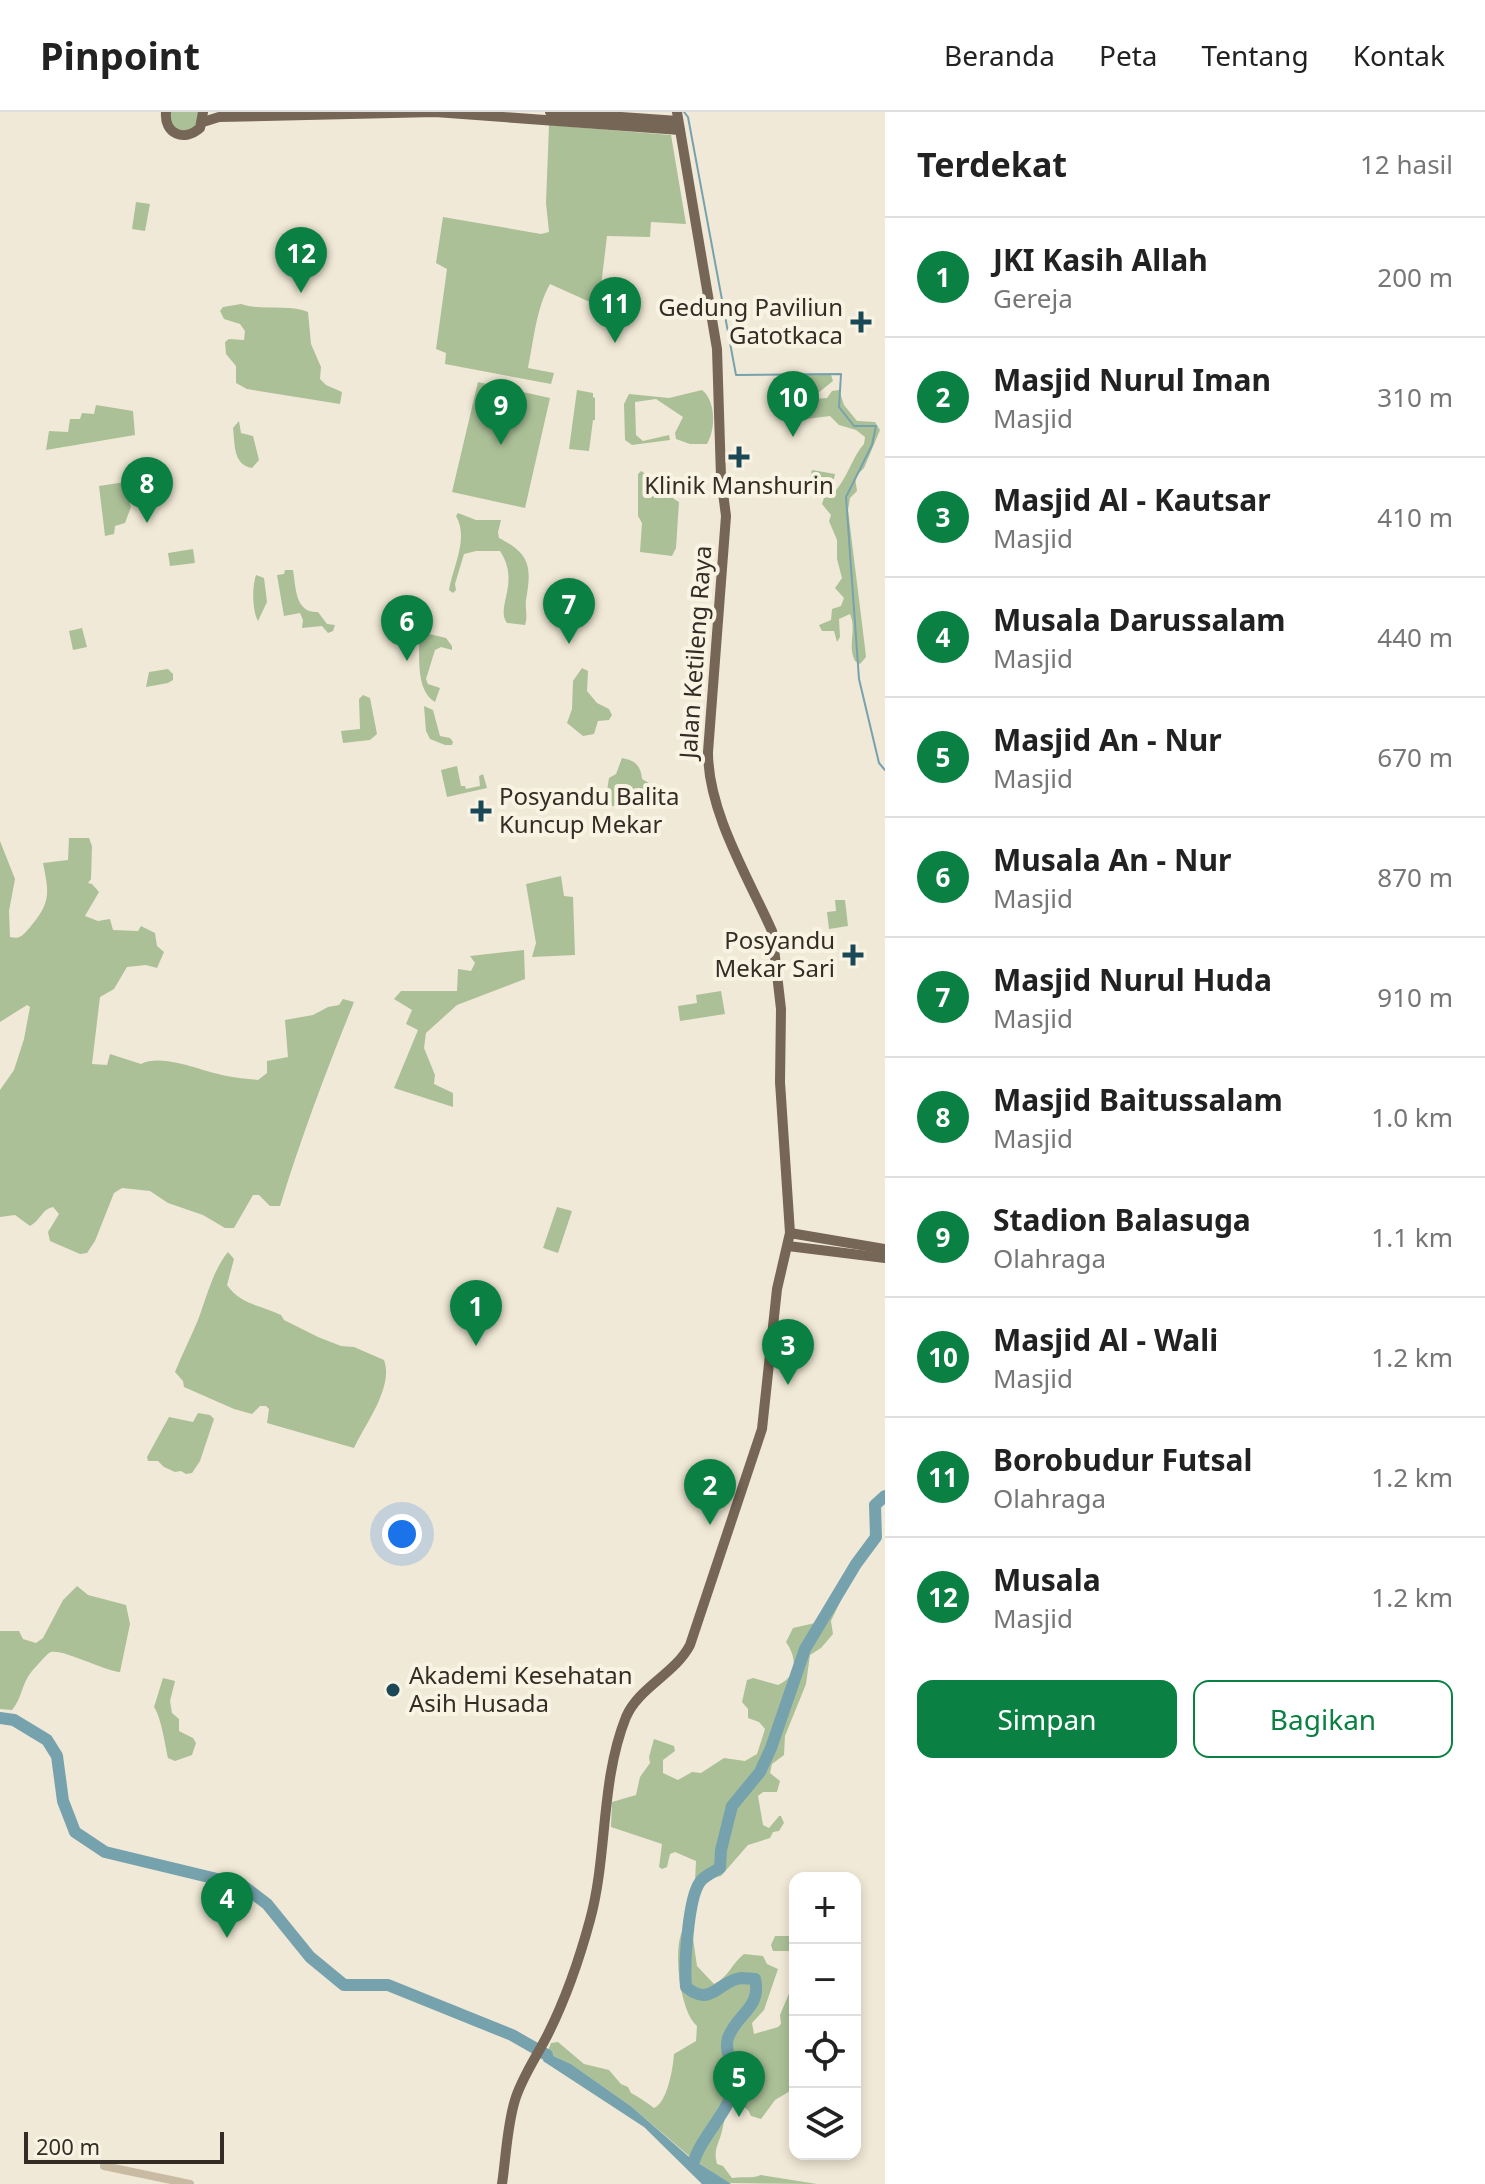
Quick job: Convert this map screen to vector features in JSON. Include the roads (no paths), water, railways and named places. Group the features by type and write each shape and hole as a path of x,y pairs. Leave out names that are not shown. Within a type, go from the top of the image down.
{"main road":[{"path":"166,112 167,126 177,134 190,135 200,128 203,117 430,112 678,121"},
{"path":"550,112 678,121"},
{"name":"Jalan Ketileng Raya","path":"502,2184 514,2104 550,2030 582,1948 593,1909 607,1819 607,1791 627,1714 690,1645 762,1429 777,1289 790,1233 785,1188 780,1082 781,1009 776,946 725,825 708,774 726,516 721,477 717,349 678,121"},
{"path":"790,1233 885,1258"},
{"path":"788,1246 885,1249"}],"street":[{"path":"104,2166 190,2184"}],"water":[{"path":"547,2053 571,2064 632,2107 688,2156 731,2184 702,2184 644,2127 543,2061"}],"waterway":[{"path":"684,112 688,117 736,375 841,374 839,407 854,426 876,426 872,445 846,497 859,679 879,763 885,770"},
{"path":"693,2164 731,2097 734,2075 727,2050 728,2038 752,2004 756,1989 755,1979 743,1978 702,1995 686,1987 692,1902 702,1880 720,1868 721,1850 732,1806 760,1772 805,1649 856,1564 876,1537 875,1505 885,1496"},
{"path":"0,1718 14,1720 47,1740 57,1756 63,1801 75,1832 105,1852 242,1885 267,1904 310,1957 344,1985 388,1985 512,2035 547,2055"}],"place":[{"name":"Musala","path":"301,293"},
{"name":"Gedung Paviliun Gatotkaca","path":"861,322"},
{"name":"Borobudur Futsal","path":"615,343"},
{"name":"Masjid Al - Wali","path":"793,437"},
{"name":"Stadion Balasuga","path":"501,445"},
{"name":"Klinik Manshurin","path":"739,457"},
{"name":"Masjid Baitussalam","path":"147,523"},
{"name":"Masjid Nurul Huda","path":"569,644"},
{"name":"Musala An - Nur","path":"407,661"},
{"name":"Posyandu Balita Kuncup Mekar","path":"481,811"},
{"name":"Posyandu Mekar Sari","path":"853,955"},
{"name":"JKI Kasih Allah","path":"476,1346"},
{"name":"Masjid Al - Kautsar","path":"788,1385"},
{"name":"Masjid Nurul Iman","path":"710,1525"},
{"name":"Akademi Kesehatan Asih Husada","path":"393,1690"},
{"name":"Musala Darussalam","path":"227,1938"},
{"name":"Masjid An - Nur","path":"739,2117"}]}
